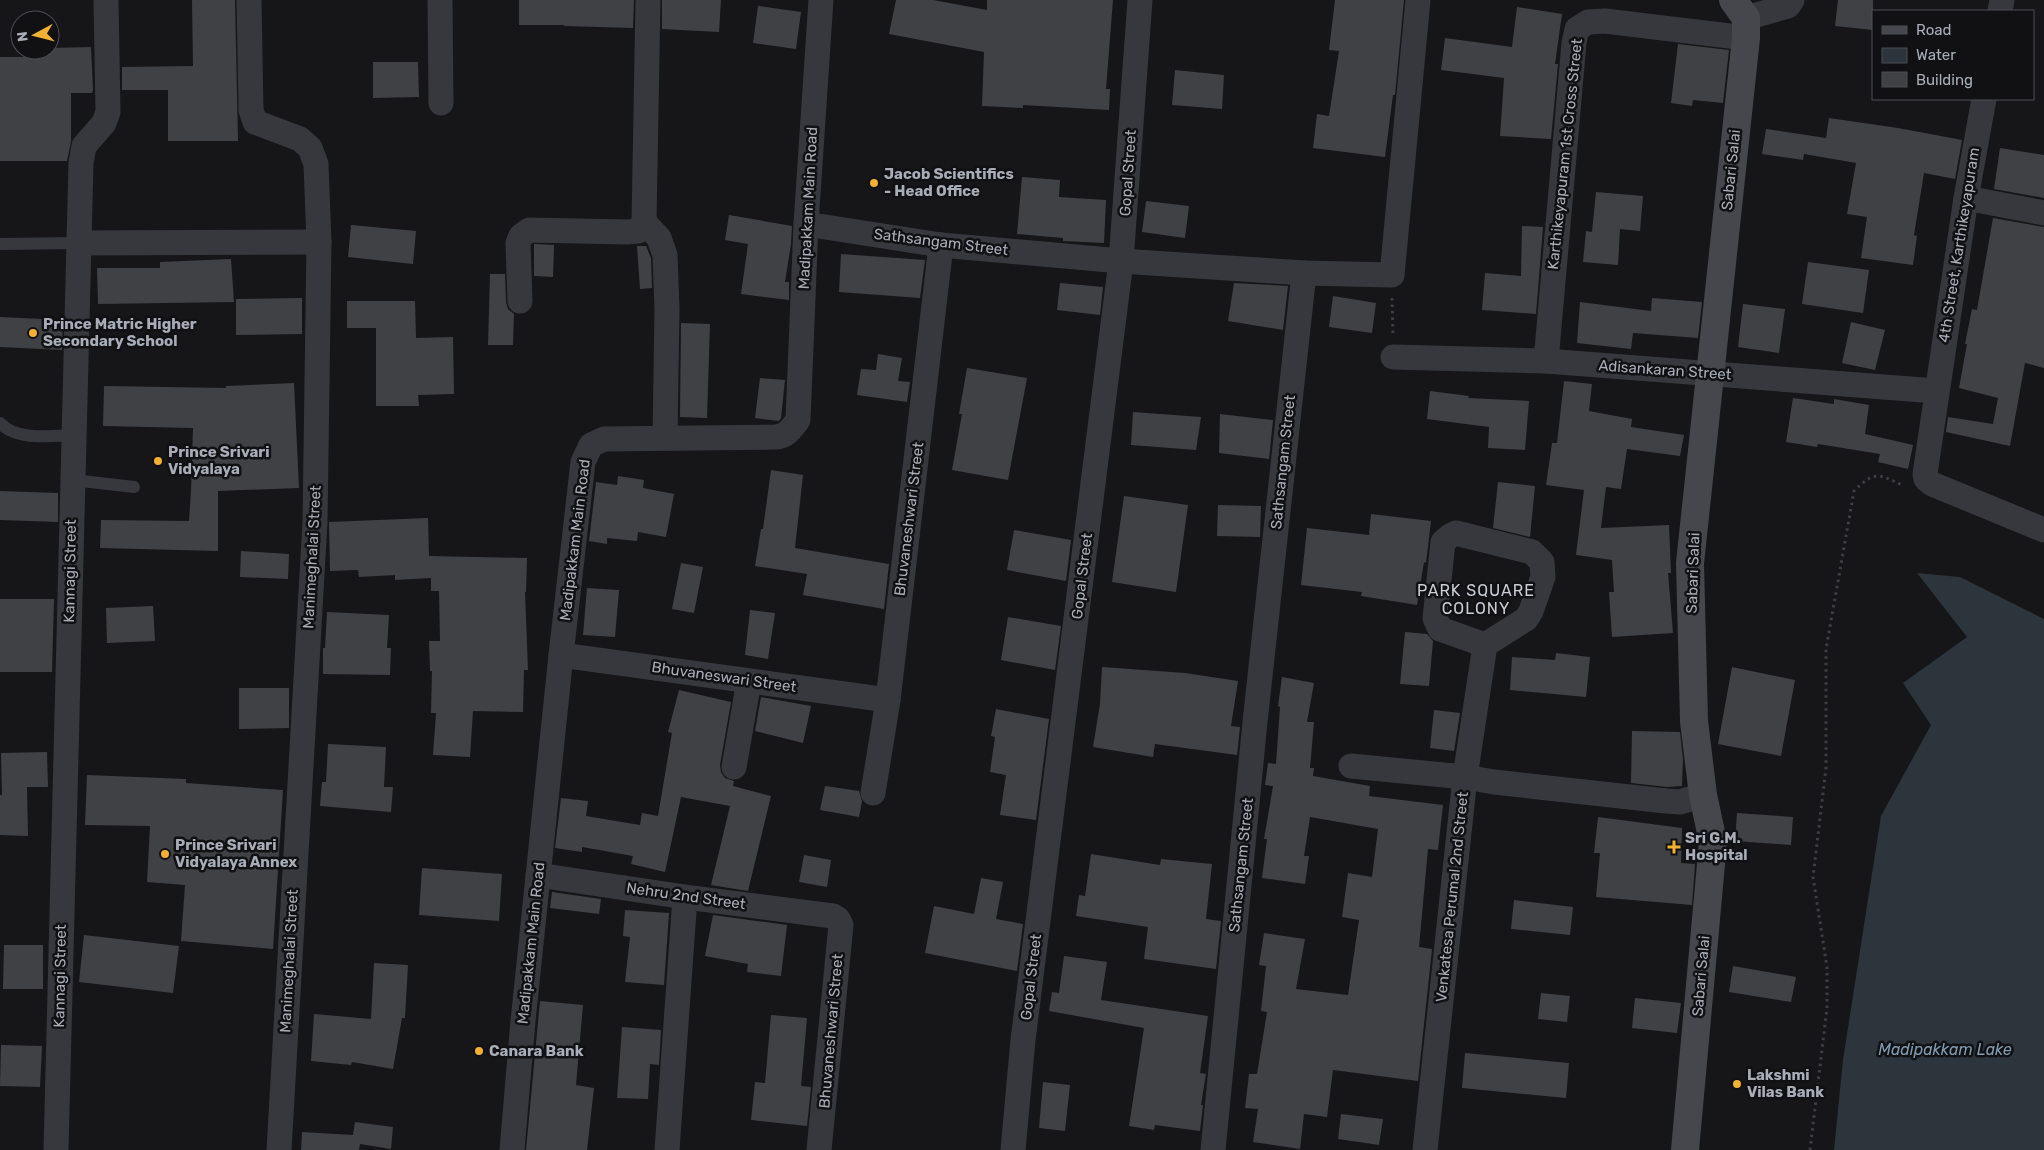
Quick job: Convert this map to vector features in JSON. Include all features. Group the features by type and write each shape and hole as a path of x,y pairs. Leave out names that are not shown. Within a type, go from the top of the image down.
{"main road":[{"name":"Sabari Salai","path":"1685,1150 1713,842 1703,795 1694,721 1690,564 1742,19"}],"street":[{"name":"Kannagi Street","path":"56,1150 81,163 84,146 104,123 108,112 106,0"},
{"name":"Manimeghalai Street","path":"249,0 251,110 254,122 300,139 310,148 316,164 319,242 315,522 278,1150"},
{"path":"440,0 440,103"},
{"path":"520,301 518,243 521,236 529,230 627,232 638,231 644,222 648,0"},
{"name":"Madipakkam Main Road","path":"512,1150 522,1021 583,462 591,445 604,439 783,436 789,432 798,420 806,224 821,0"},
{"name":"Gopal Street","path":"1012,1150 1022,1040 1122,262 1140,0"},
{"path":"1304,273 1392,275 1418,0"},
{"path":"1742,19 1788,6 1792,0"},
{"name":"Karthikeyapuram 1st Cross Street","path":"1546,361 1574,43 1578,29 1588,22 1742,19"},
{"name":"4th Street, Karthikeyapuram","path":"1984,100 1966,198 1924,470 1926,479 1932,484 2044,530"},
{"path":"1966,198 2044,213"},
{"path":"644,222 659,238 665,255 667,309 665,438"},
{"name":"Sathsangam Street","path":"806,224 941,245 1122,262 1304,273 1256,712 1213,1150"},
{"path":"79,243 319,242"},
{"name":"Bhuvaneshwari Street","path":"873,793 888,700 941,245"},
{"name":"Adisankaran Street","path":"1393,358 1546,361 1936,391"},
{"path":"1456,533 1532,552 1542,562 1543,577 1531,611 1526,619 1485,645 1440,629 1435,618 1443,542 1456,533"},
{"name":"Venkatesa Perumal 2nd Street","path":"1425,1150 1465,777 1485,645"},
{"name":"Bhuvaneswari Street","path":"561,655 888,700"},
{"path":"734,767 749,680"},
{"path":"1352,766 1465,777 1494,782 1666,801 1680,802 1703,795"},
{"name":"Nehru 2nd Street","path":"538,875 685,897 833,916"},
{"path":"667,1150 685,897"},
{"name":"Bhuvaneshwari Street","path":"819,1150 841,925 838,919 833,916"}],"lane":[{"path":"0,244 79,243"},
{"path":"0,423 7,431 22,434 74,435"},
{"path":"73,480 134,487"}],"path":[{"path":"1392,275 1393,358"},
{"path":"1810,1150 1827,1008 1827,967 1814,877 1826,768 1826,649 1854,491 1866,478 1882,475 1911,489"}],"water":[{"name":"Madipakkam Lake","path":"1917,573 1960,577 2044,619 2044,1150 1834,1150 1843,1060 1881,816 1931,725 1903,683 1967,637"}],"building":[{"path":"192,0 235,0 238,141 168,141 168,90 122,90 122,67 193,66"},
{"path":"519,0 634,0 633,28 519,25"},
{"path":"662,0 721,0 719,32 662,29"},
{"path":"896,0 933,0 987,10 987,0 1113,0 1106,89 1110,89 1109,110 1023,105 1023,108 982,106 984,52 889,34"},
{"path":"1335,0 1404,0 1395,95 1393,95 1385,157 1313,148 1317,114 1329,116 1339,51 1329,50"},
{"path":"1838,0 1873,0 1872,30 1835,26"},
{"path":"758,6 801,12 796,49 753,43"},
{"path":"1517,7 1562,14 1555,64 1558,64 1551,139 1500,136 1504,78 1441,70 1445,38 1512,47"},
{"path":"1678,44 1729,50 1723,103 1693,100 1692,106 1671,103"},
{"path":"91,47 93,90 92,93 71,93 71,141 67,161 0,161 0,57 10,57 10,60 60,60 60,48"},
{"path":"373,62 418,62 419,97 373,98"},
{"path":"1175,70 1224,75 1222,109 1172,105"},
{"path":"1829,118 1962,140 1955,179 1924,173 1914,235 1917,236 1913,265 1861,258 1867,217 1847,214 1856,163 1804,154 1803,160 1762,154 1766,129 1826,138"},
{"path":"2000,148 2044,155 2044,198 1994,189"},
{"path":"1022,177 1060,180 1059,197 1106,200 1104,243 1063,241 1063,238 1017,234"},
{"path":"1596,192 1643,196 1640,231 1620,229 1618,265 1583,262 1586,231 1592,232"},
{"path":"1146,201 1189,206 1185,238 1142,232"},
{"path":"729,215 792,226 785,282 789,282 789,300 741,294 748,244 725,240"},
{"path":"1993,218 2044,227 2044,368 2025,363 2010,446 1946,432 1948,417 1993,424 1998,398 1959,388 1972,309 1977,310"},
{"path":"351,225 416,231 413,264 348,257"},
{"path":"1522,226 1543,227 1536,314 1482,310 1485,273 1521,276"},
{"path":"534,244 554,245 553,277 534,276"},
{"path":"637,246 646,246 651,258 652,288 640,289"},
{"path":"841,254 925,260 920,298 839,292"},
{"path":"231,259 234,302 98,304 97,268 160,268 160,262"},
{"path":"1808,262 1869,270 1863,313 1802,304"},
{"path":"490,274 505,274 506,302 508,309 514,314 513,345 488,345"},
{"path":"1060,283 1103,287 1100,315 1057,310"},
{"path":"1234,283 1288,286 1283,330 1228,321"},
{"path":"1333,296 1376,303 1372,333 1329,327"},
{"path":"302,298 302,334 236,335 236,299"},
{"path":"1652,298 1702,302 1698,338 1633,333 1631,349 1577,343 1580,302 1651,311"},
{"path":"347,301 415,301 416,338 453,337 454,394 418,395 419,406 376,406 376,328 347,328"},
{"path":"1743,304 1785,309 1779,353 1738,347"},
{"name":"Prince Matric Higher Secondary School","path":"0,317 63,320 62,350 0,347"},
{"path":"1851,322 1885,330 1875,370 1842,363"},
{"path":"681,323 710,324 707,418 680,417"},
{"path":"878,354 902,358 898,381 910,382 907,402 857,395 861,369 876,370"},
{"path":"967,368 1027,378 1008,480 952,470 962,414 959,414"},
{"path":"760,378 785,380 781,418 779,421 755,418"},
{"path":"1564,381 1592,384 1589,411 1632,419 1631,427 1684,435 1680,456 1627,449 1621,489 1606,487 1601,528 1669,525 1671,573 1668,573 1673,633 1612,637 1609,592 1614,592 1612,560 1576,555 1584,490 1546,485 1552,443 1557,443"},
{"path":"294,383 299,488 218,491 218,551 100,548 101,520 189,521 193,428 103,426 104,386 226,388 226,386"},
{"path":"1430,391 1469,396 1468,398 1529,401 1525,450 1488,448 1489,427 1427,419"},
{"path":"1793,398 1834,404 1834,399 1869,405 1865,434 1913,445 1908,469 1878,462 1880,454 1818,444 1817,447 1786,442"},
{"path":"1133,412 1201,417 1196,450 1131,445"},
{"path":"1220,414 1273,420 1269,459 1219,453"},
{"path":"771,470 803,475 795,548 889,564 884,609 803,595 807,574 755,566 761,529 763,529"},
{"path":"618,476 644,480 643,488 674,494 666,537 638,532 637,541 607,538 607,544 589,541 596,482 617,485"},
{"path":"1498,482 1535,486 1530,537 1493,528"},
{"path":"0,491 58,493 58,522 0,520"},
{"path":"1124,496 1188,505 1176,592 1112,582"},
{"path":"1218,505 1261,506 1260,537 1217,536"},
{"path":"1371,514 1431,521 1426,563 1424,562 1417,605 1361,596 1362,592 1301,585 1307,528 1369,535"},
{"path":"428,518 429,556 527,558 525,592 528,670 524,670 523,712 473,711 470,757 433,755 436,713 431,713 432,671 430,671 429,641 440,641 439,591 431,591 431,578 395,580 395,575 359,577 358,570 330,571 329,522"},
{"path":"1014,530 1071,540 1066,581 1007,570"},
{"path":"241,551 289,554 288,579 240,577"},
{"path":"681,563 703,567 694,613 672,609"},
{"path":"587,588 619,590 615,637 583,635"},
{"path":"0,599 54,599 52,672 0,672"},
{"path":"153,606 155,641 107,643 106,608"},
{"path":"750,610 775,613 768,659 745,655"},
{"path":"327,612 389,615 387,648 391,648 390,675 323,674 323,648 325,648"},
{"path":"1008,617 1061,626 1055,670 1001,660"},
{"path":"1405,632 1427,634 1433,641 1429,686 1400,684"},
{"path":"1556,653 1590,657 1586,697 1510,690 1512,657 1555,660"},
{"path":"1102,667 1185,673 1238,681 1231,726 1240,727 1237,755 1155,744 1153,757 1093,747 1100,704"},
{"path":"1732,667 1795,680 1781,756 1718,744"},
{"path":"1282,677 1314,683 1307,722 1314,722 1310,768 1314,768 1313,776 1370,786 1369,796 1443,805 1438,850 1428,849 1419,947 1432,949 1418,1081 1333,1070 1327,1117 1304,1114 1300,1149 1253,1142 1258,1109 1245,1108 1249,1074 1257,1074 1267,1012 1261,1011 1266,966 1259,965 1264,933 1305,939 1296,989 1348,995 1359,920 1342,917 1348,873 1372,877 1378,829 1310,817 1304,856 1309,856 1305,884 1262,878 1267,839 1264,839 1273,786 1265,785 1268,763 1276,764 1280,707 1278,706"},
{"path":"239,688 289,688 289,728 239,729"},
{"path":"679,690 731,702 720,765 721,772 725,778 734,781 733,786 771,796 748,891 711,885 730,806 681,797 665,872 631,864 633,856 582,847 582,852 555,848 561,798 588,801 586,816 640,825 642,813 658,816 672,733 668,732"},
{"path":"761,697 811,706 803,743 755,731"},
{"path":"996,709 1049,719 1036,820 1000,815 1006,775 990,772 995,737 991,736"},
{"path":"1434,710 1460,713 1454,751 1430,748"},
{"path":"1632,731 1680,732 1683,759 1682,786 1667,787 1631,783"},
{"path":"328,744 386,747 384,787 393,787 391,812 320,806 322,782 326,782"},
{"path":"47,752 48,787 27,787 28,836 0,835 0,795 2,795 1,753"},
{"path":"87,775 186,779 186,783 283,790 273,949 181,941 185,885 147,882 150,826 85,825"},
{"path":"825,786 859,791 862,801 859,817 820,810"},
{"path":"1737,813 1793,817 1791,845 1735,841"},
{"path":"1598,817 1682,828 1681,863 1695,864 1692,905 1596,897 1600,853 1594,853"},
{"path":"1091,854 1160,865 1161,859 1212,864 1206,919 1221,921 1216,969 1144,959 1148,927 1076,916 1079,895 1085,896"},
{"path":"804,855 831,860 827,887 799,882"},
{"path":"422,868 502,874 499,921 419,915"},
{"path":"981,878 1003,882 996,919 1023,924 1017,971 925,953 934,906 974,914"},
{"path":"552,892 601,899 599,914 550,908"},
{"path":"1514,900 1573,907 1570,935 1511,929"},
{"path":"625,910 669,913 664,985 625,982 630,937 623,936"},
{"path":"713,915 787,925 781,976 747,972 748,964 705,956"},
{"path":"84,935 179,946 173,993 79,982"},
{"path":"4,945 43,945 43,989 3,989"},
{"path":"1064,956 1107,962 1101,1000 1208,1016 1200,1073 1206,1074 1201,1105 1203,1105 1200,1131 1155,1125 1154,1130 1129,1126 1144,1028 1049,1011 1052,992 1059,993"},
{"path":"374,963 408,965 405,1018 402,1018 393,1069 352,1062 351,1065 311,1061 314,1014 371,1019"},
{"path":"1733,966 1796,977 1791,1002 1729,992"},
{"path":"1541,993 1570,996 1567,1022 1538,1019"},
{"path":"1635,998 1681,1003 1677,1033 1632,1028"},
{"path":"540,1001 583,1005 576,1085 594,1088 587,1150 526,1150"},
{"path":"771,1015 807,1018 801,1086 811,1087 807,1126 751,1120 755,1082 765,1083"},
{"path":"622,1027 661,1030 659,1065 650,1064 648,1099 617,1098"},
{"path":"1,1045 42,1046 40,1087 0,1086"},
{"path":"1465,1053 1569,1063 1566,1098 1462,1088"},
{"path":"1043,1082 1070,1085 1065,1131 1039,1128"},
{"path":"1341,1114 1383,1119 1379,1145 1338,1139"},
{"path":"355,1122 393,1127 391,1149 360,1144 359,1150 301,1150 302,1132 353,1135"}],"place":[{"name":"Jacob Scientifics - Head Office","path":"874,183"},
{"name":"Prince Matric Higher Secondary School","path":"33,333"},
{"name":"Prince Srivari Vidyalaya","path":"158,461"},
{"name":"Sri G.M. Hospital","path":"1674,847"},
{"name":"Prince Srivari Vidyalaya Annex","path":"165,854"},
{"name":"Canara Bank","path":"479,1051"},
{"name":"Lakshmi Vilas Bank","path":"1737,1084"}],"district":[{"name":"PARK SQUARE COLONY","path":"1476,599"}]}
